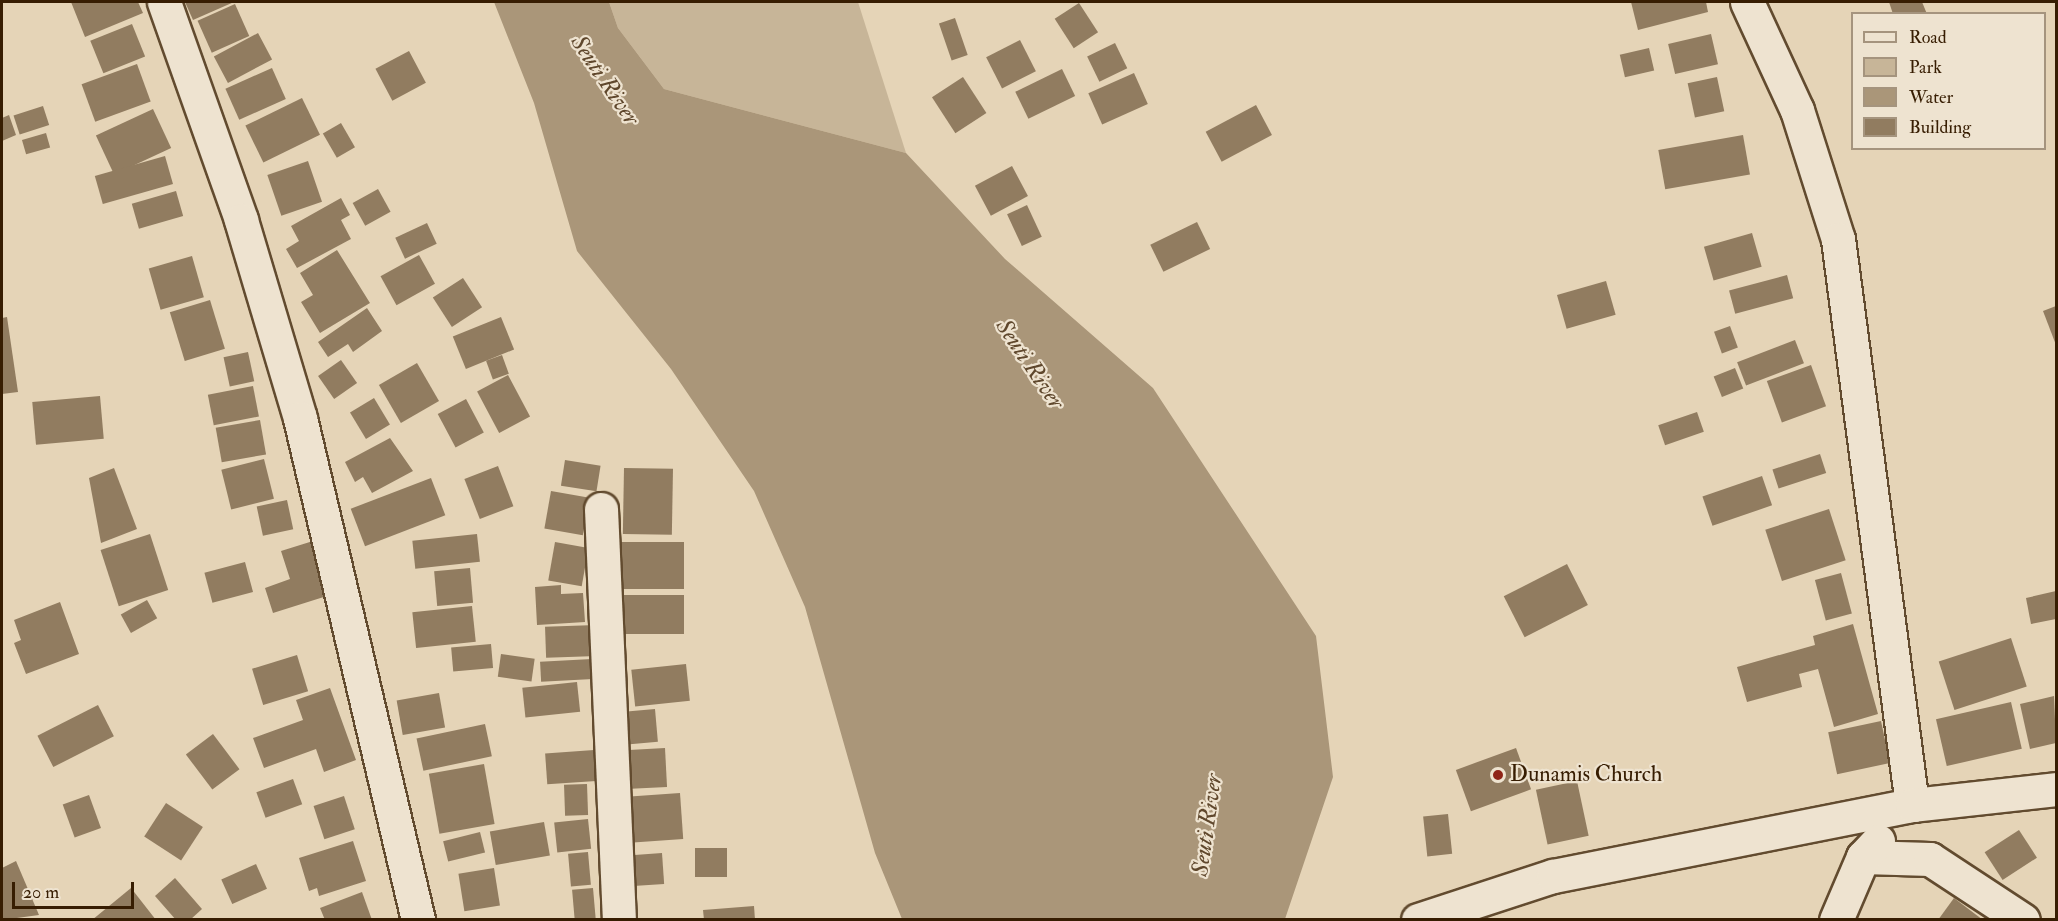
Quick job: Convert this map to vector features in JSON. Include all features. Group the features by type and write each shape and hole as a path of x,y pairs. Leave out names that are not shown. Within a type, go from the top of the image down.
{"street":[{"path":"164,2 241,220 300,418 418,920"},
{"path":"1747,2 1797,110 1838,239 1912,805"},
{"path":"601,509 619,920"},
{"path":"1418,920 1553,876 1912,805 2056,789"},
{"path":"1836,920 1863,857 1912,805"},
{"path":"1863,857 1930,859 2024,920"}],"green space":[{"path":"609,2 858,2 906,153 664,89 618,28"}],"water":[{"name":"Seuti River","path":"494,2 609,2 618,28 664,89 906,153 1005,259 1153,388 1316,636 1333,777 1285,919 902,919 875,853 805,607 754,491 671,369 577,251 534,103"}],"building":[{"path":"71,2 138,2 143,13 85,37"},
{"path":"185,2 234,2 193,20"},
{"path":"1631,2 1706,2 1708,12 1638,30"},
{"path":"1889,2 1922,2 1926,12 1892,12"},
{"path":"1079,3 1098,32 1074,48 1055,19"},
{"path":"235,4 249,36 212,53 198,21"},
{"path":"955,18 968,55 952,60 939,24"},
{"path":"132,24 145,56 103,73 90,41"},
{"path":"258,33 272,59 228,83 214,56"},
{"path":"1711,34 1718,64 1675,74 1668,44"},
{"path":"1020,40 1036,71 1002,88 986,57"},
{"path":"1115,43 1127,68 1099,82 1087,57"},
{"path":"1649,48 1654,70 1625,77 1620,55"},
{"path":"409,51 426,83 392,101 375,69"},
{"path":"137,64 151,102 95,122 82,84"},
{"path":"272,68 286,99 239,120 225,89"},
{"path":"1062,69 1075,96 1028,119 1015,92"},
{"path":"1134,73 1148,104 1102,124 1088,93"},
{"path":"963,77 986,113 955,133 932,97"},
{"path":"1717,77 1724,111 1695,117 1688,83"},
{"path":"302,98 320,135 263,162 245,126"},
{"path":"1256,105 1272,135 1222,162 1206,132"},
{"path":"43,106 49,125 20,135 14,116"},
{"path":"153,109 171,148 114,175 96,136"},
{"path":"9,115 16,135 2,141 2,118"},
{"path":"341,123 355,147 337,158 323,134"},
{"path":"46,133 50,147 26,154 22,140"},
{"path":"1743,135 1750,174 1665,189 1658,150"},
{"path":"165,156 173,184 103,204 95,176"},
{"path":"308,161 322,202 281,216 267,175"},
{"path":"1012,166 1028,196 991,216 975,186"},
{"path":"378,189 391,212 365,226 353,203"},
{"path":"176,191 183,216 139,229 132,204"},
{"path":"341,198 350,215 341,220 351,239 297,268 286,249 299,241 291,226"},
{"path":"1027,205 1042,237 1022,246 1007,214"},
{"path":"1197,222 1210,249 1163,272 1150,245"},
{"path":"427,223 437,244 405,259 395,238"},
{"path":"1752,233 1762,267 1714,280 1704,247"},
{"path":"337,250 370,303 320,333 301,302 313,295 300,273"},
{"path":"419,255 435,284 397,305 381,276"},
{"path":"192,256 204,297 161,310 149,268"},
{"path":"1787,275 1793,298 1735,314 1729,291"},
{"path":"463,278 482,307 452,327 433,298"},
{"path":"1606,281 1616,315 1567,329 1557,295"},
{"path":"210,300 225,349 185,361 170,312"},
{"path":"2056,306 2056,345 2043,311"},
{"path":"367,308 382,331 353,352 348,344 328,357 318,342"},
{"path":"7,317 18,392 2,394 2,318"},
{"path":"501,317 514,349 466,369 453,336"},
{"path":"1730,326 1738,348 1722,353 1714,332"},
{"path":"1795,340 1804,363 1746,386 1737,362"},
{"path":"248,352 254,381 230,387 224,357"},
{"path":"502,355 509,374 493,380 486,361"},
{"path":"341,360 357,383 334,399 318,376"},
{"path":"417,363 439,401 401,423 379,385"},
{"path":"1811,365 1826,406 1782,422 1767,381"},
{"path":"1735,368 1743,388 1722,397 1714,377"},
{"path":"508,375 530,416 499,433 477,391"},
{"path":"253,386 259,416 214,425 208,395"},
{"path":"100,396 104,439 36,445 32,402"},
{"path":"374,398 390,425 366,439 350,412"},
{"path":"466,399 484,433 456,448 438,414"},
{"path":"1697,412 1704,432 1665,445 1658,425"},
{"path":"260,420 266,454 222,462 216,428"},
{"path":"390,438 413,471 372,493 363,477 355,482 345,462"},
{"path":"1820,454 1826,473 1779,488 1772,469"},
{"path":"264,459 274,499 231,509 221,470"},
{"path":"565,460 601,466 596,491 561,486"},
{"path":"498,466 513,506 480,519 464,479"},
{"path":"114,468 137,529 101,543 89,478"},
{"path":"624,468 673,469 672,535 623,534"},
{"path":"1762,476 1772,505 1713,526 1702,497"},
{"path":"431,478 445,515 365,546 351,509"},
{"path":"551,491 589,498 583,535 544,528"},
{"path":"287,500 293,529 263,536 257,506"},
{"path":"1829,509 1846,560 1782,581 1765,530"},
{"path":"150,534 168,590 119,606 101,550"},
{"path":"477,534 480,562 415,569 412,541"},
{"path":"313,541 330,595 273,613 265,588 290,579 281,551"},
{"path":"555,542 588,548 582,586 548,580"},
{"path":"618,542 684,542 684,589 618,589"},
{"path":"245,562 253,592 212,603 204,573"},
{"path":"1567,564 1588,605 1525,637 1504,596"},
{"path":"470,568 473,603 437,606 434,571"},
{"path":"1841,573 1852,614 1826,621 1815,580"},
{"path":"561,585 561,594 583,593 585,622 537,625 535,587"},
{"path":"2056,591 2056,619 2031,624 2026,598"},
{"path":"620,595 684,595 684,634 620,634"},
{"path":"147,600 157,618 131,633 121,615"},
{"path":"60,602 79,654 26,674 14,643 21,640 14,620"},
{"path":"472,606 476,642 416,648 412,612"},
{"path":"1853,624 1878,714 1834,727 1818,669 1799,674 1802,687 1747,702 1737,667 1815,645 1813,636"},
{"path":"596,625 597,656 546,658 545,627"},
{"path":"2011,638 2027,687 1954,710 1939,661"},
{"path":"491,644 493,668 453,671 451,647"},
{"path":"501,654 535,659 531,682 498,677"},
{"path":"297,655 308,691 263,705 252,669"},
{"path":"592,659 593,679 541,682 540,662"},
{"path":"686,664 690,701 635,707 631,670"},
{"path":"577,682 580,712 525,718 522,688"},
{"path":"330,688 356,760 324,772 316,749 264,768 253,738 303,720 296,700"},
{"path":"439,693 445,727 403,735 397,700"},
{"path":"2054,696 2056,743 2030,749 2020,704"},
{"path":"2011,702 2022,749 1947,766 1936,719"},
{"path":"98,705 114,736 53,767 37,736"},
{"path":"655,709 658,742 630,744 627,711"},
{"path":"1881,721 1890,763 1837,774 1828,732"},
{"path":"485,724 492,756 423,771 417,739"},
{"path":"213,734 239,769 212,790 186,754"},
{"path":"665,748 667,787 631,789 629,750"},
{"path":"1516,748 1531,789 1471,811 1456,770"},
{"path":"594,750 596,781 547,784 545,753"},
{"path":"484,764 495,824 439,834 429,774"},
{"path":"293,779 302,804 266,818 256,792"},
{"path":"1577,781 1589,836 1548,845 1536,790"},
{"path":"587,784 588,815 565,816 564,785"},
{"path":"680,793 683,839 633,842 630,796"},
{"path":"89,795 101,828 75,837 63,805"},
{"path":"344,796 355,829 324,839 314,806"},
{"path":"166,803 203,827 181,861 144,837"},
{"path":"1448,814 1452,854 1427,856 1423,817"},
{"path":"588,819 591,849 557,852 554,823"},
{"path":"544,822 550,855 496,865 490,832"},
{"path":"2019,830 2037,858 2003,880 1985,852"},
{"path":"480,832 485,852 448,862 443,841"},
{"path":"353,841 366,881 319,896 317,888 309,891 299,858"},
{"path":"695,848 727,848 727,877 695,877"},
{"path":"588,852 591,885 571,887 568,854"},
{"path":"662,853 664,884 633,886 631,855"},
{"path":"16,861 39,915 2,920 2,868"},
{"path":"256,864 267,889 232,904 221,879"},
{"path":"494,868 500,906 464,911 458,874"},
{"path":"175,878 202,909 190,920 176,920 155,896"},
{"path":"131,888 156,920 92,920"},
{"path":"593,888 596,920 575,920 572,890"},
{"path":"362,892 372,920 325,920 320,908"},
{"path":"1954,898 1983,920 1938,920"},
{"path":"754,906 755,920 704,920 703,910"}],"place":[{"name":"Dunamis Church","path":"1498,775"}]}
